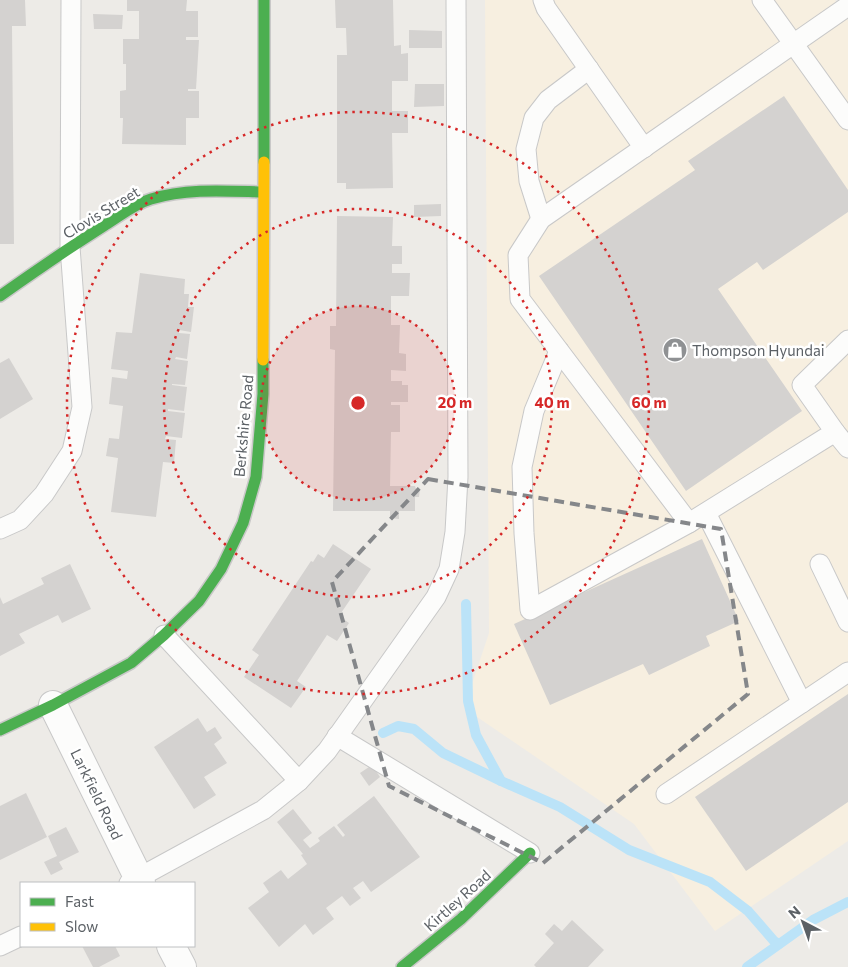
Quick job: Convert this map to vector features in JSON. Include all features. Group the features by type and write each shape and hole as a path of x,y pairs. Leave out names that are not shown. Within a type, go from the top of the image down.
{"street":[{"name":"Berkshire Road","path":"0,730 54,705 132,662 164,635 199,601 222,569 243,523 256,478 263,394 264,287 262,192 264,0"},
{"name":"Clovis Street","path":"0,296 129,210 153,199 179,193 220,191 262,192"},
{"name":"Larkfield Road","path":"54,705 136,882"},
{"name":"Kirtley Road","path":"402,967 462,919 530,853"},
{"path":"172,947 182,967"}],"lane":[{"path":"0,529 20,520 44,494 72,451 82,407 70,248 71,0"},
{"path":"136,882 263,810 299,781 327,751 436,597 450,569 455,532 458,477 456,0"},
{"path":"542,0 644,148"},
{"path":"762,0 848,120"},
{"path":"689,522 520,298 518,255 541,219 848,6"},
{"path":"541,219 529,181 526,149 534,118 548,100 589,69"},
{"path":"848,340 802,385 848,448"},
{"path":"559,351 534,411 522,467 524,533 530,610 689,522 836,432"},
{"path":"706,512 802,703"},
{"path":"820,564 848,622"},
{"path":"164,635 299,781"},
{"path":"666,794 848,672"},
{"path":"337,736 530,853"},
{"path":"0,946 20,936"}],"highlighted area":[{"path":"428,479 721,529 748,694 543,863 389,786 332,582"}],"shaded area":[{"path":"485,0 835,0 848,21 848,841 715,931 634,824 464,708 489,633"}],"building":[{"path":"0,0 25,0 26,26 12,26 14,244 0,244"},
{"path":"127,0 187,0 186,11 198,11 198,37 186,37 186,40 199,40 196,89 188,89 188,91 199,91 199,118 186,118 186,145 122,144 123,118 120,118 120,91 126,90 126,64 123,64 123,39 139,39 139,11 127,11"},
{"path":"335,0 393,0 394,46 401,45 401,54 408,53 408,81 392,81 392,111 408,111 408,133 392,133 393,188 346,189 346,183 337,183 337,55 347,55 346,28 336,28"},
{"path":"93,14 123,15 122,29 94,29"},
{"path":"409,30 442,31 442,48 409,48"},
{"path":"415,84 444,84 444,106 414,107"},
{"name":"Thompson Hyundai","path":"784,96 848,190 848,212 763,270 757,262 718,289 802,411 686,491 539,276 695,170 688,161"},
{"path":"441,204 441,216 414,217 414,205"},
{"path":"337,216 393,217 392,246 402,246 402,264 392,264 392,273 410,273 409,296 391,296 391,325 400,325 399,353 406,354 406,371 391,370 391,381 402,381 402,385 408,385 408,402 391,402 391,405 400,405 400,432 391,432 390,486 415,486 416,489 420,489 419,497 415,497 415,511 399,511 399,519 390,518 390,511 333,511 335,350 330,349 330,326 336,326"},
{"path":"140,273 185,279 184,294 189,294 188,307 194,307 191,332 179,330 179,333 190,334 187,359 176,357 175,359 188,361 185,385 172,384 187,387 184,411 168,409 168,411 185,413 182,438 166,436 165,439 176,440 174,463 163,462 156,517 111,512 118,458 106,456 109,438 119,439 123,406 109,404 112,377 127,379 128,371 111,369 116,332 132,333"},
{"path":"9,358 33,399 0,419 0,363"},
{"path":"702,539 739,621 706,636 710,646 649,675 643,664 550,705 514,624"},
{"path":"333,544 371,569 339,616 349,623 337,641 327,635 297,681 306,687 291,708 244,677 259,655 252,650 311,561 313,562 318,554 324,558"},
{"path":"70,564 91,609 62,623 58,615 19,634 25,643 0,656 0,597 3,604 44,584 41,578"},
{"path":"848,694 848,802 746,871 695,797"},
{"path":"198,718 207,732 215,727 222,738 214,744 227,763 204,777 216,795 194,809 154,747"},
{"path":"372,765 380,777 369,786 360,773"},
{"path":"26,793 47,837 0,860 0,806"},
{"path":"374,796 420,857 371,892 363,881 353,888 361,898 350,906 342,896 326,908 334,919 313,935 305,924 279,947 248,908 269,892 263,883 281,870 288,879 307,864 301,855 303,854 277,822 293,809 312,833 303,840 310,848 320,841 318,838 334,826 343,837 345,835 337,825"},
{"path":"66,827 79,852 59,862 63,869 51,875 44,862 57,856 48,836"},
{"path":"572,920 604,950 588,967 536,967 534,965 554,943 545,934 554,924 562,931"},
{"path":"83,947 116,947 120,956 99,967 93,967"}],"waterway":[{"path":"466,604 468,701 476,735 501,781"},
{"path":"383,733 398,726 414,729 443,753 560,807 629,850 710,882 748,911 774,941 779,944"},
{"path":"747,967 813,920 848,902"}],"traffic: fast":[{"path":"264,0 264,162"},
{"path":"0,296 127,210 145,201 178,193 262,192"},
{"path":"0,730 53,705 131,663 164,635 199,601 221,569 243,523 256,477 263,394 263,360"},
{"path":"402,967 461,919 530,853"}],"traffic: slow":[{"path":"263,360 264,162"}],"place":[{"name":"Thompson Hyundai","path":"675,350"}]}
